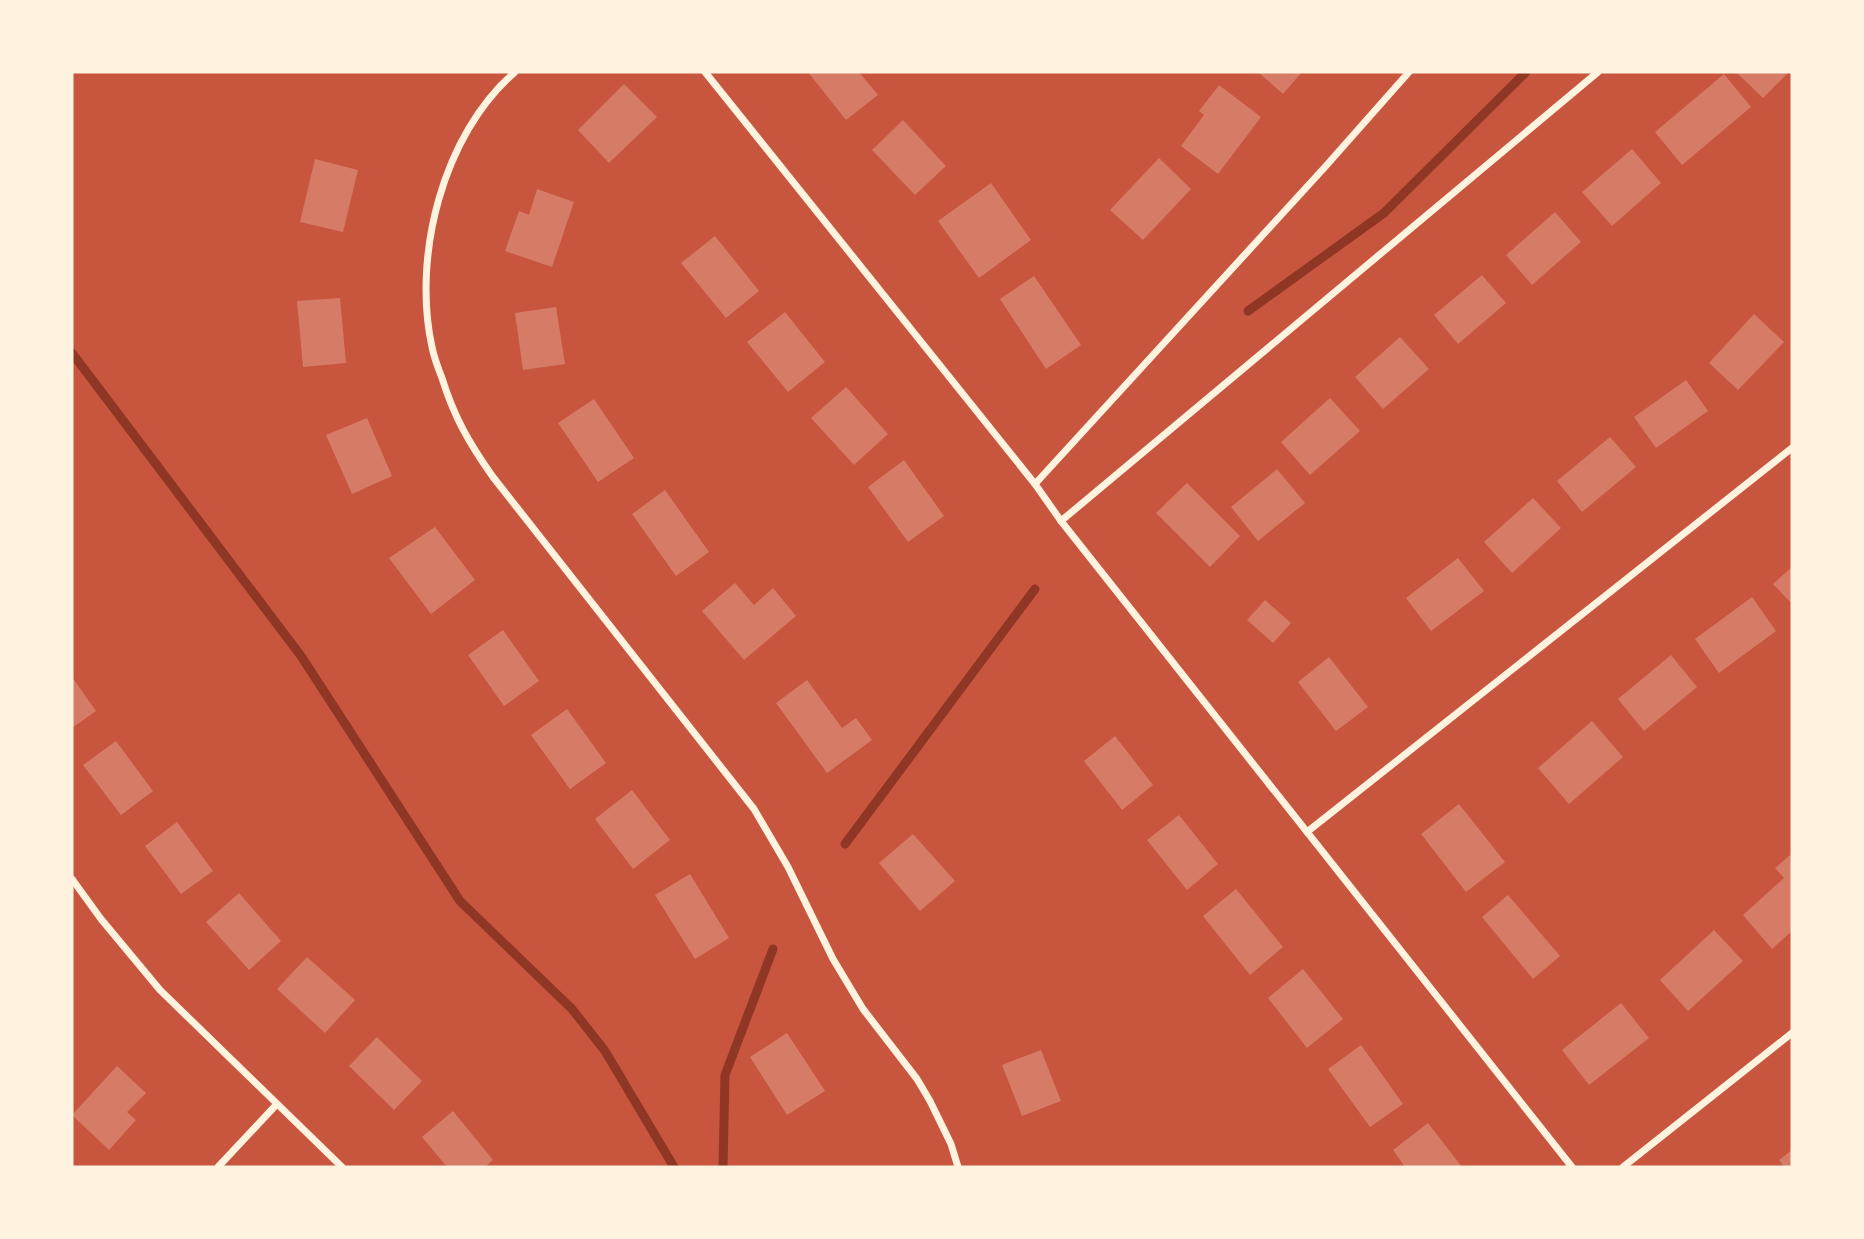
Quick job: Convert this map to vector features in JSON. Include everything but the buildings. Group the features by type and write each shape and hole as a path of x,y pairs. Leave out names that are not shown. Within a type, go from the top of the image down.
{"street":[{"path":"515,72 489,99 462,141 442,187 431,231 426,274 426,310 432,348 451,407 470,444 493,477 754,809 788,867 833,959 863,1009 930,1101 951,1144 958,1167"},
{"path":"705,72 1035,484 1061,521 1572,1167"},
{"path":"1035,484 1409,72"},
{"path":"1061,521 1598,72"},
{"path":"1307,832 1792,449"},
{"path":"72,879 101,919 160,990 342,1167"},
{"path":"1623,1167 1792,1033"},
{"path":"218,1167 276,1105"}],"waterway":[{"path":"1248,311 1384,213 1526,72"},
{"path":"72,353 301,656 460,901 572,1009 605,1051 674,1167"},
{"path":"845,844 1035,589"},
{"path":"723,1167 725,1075 773,949"}]}
